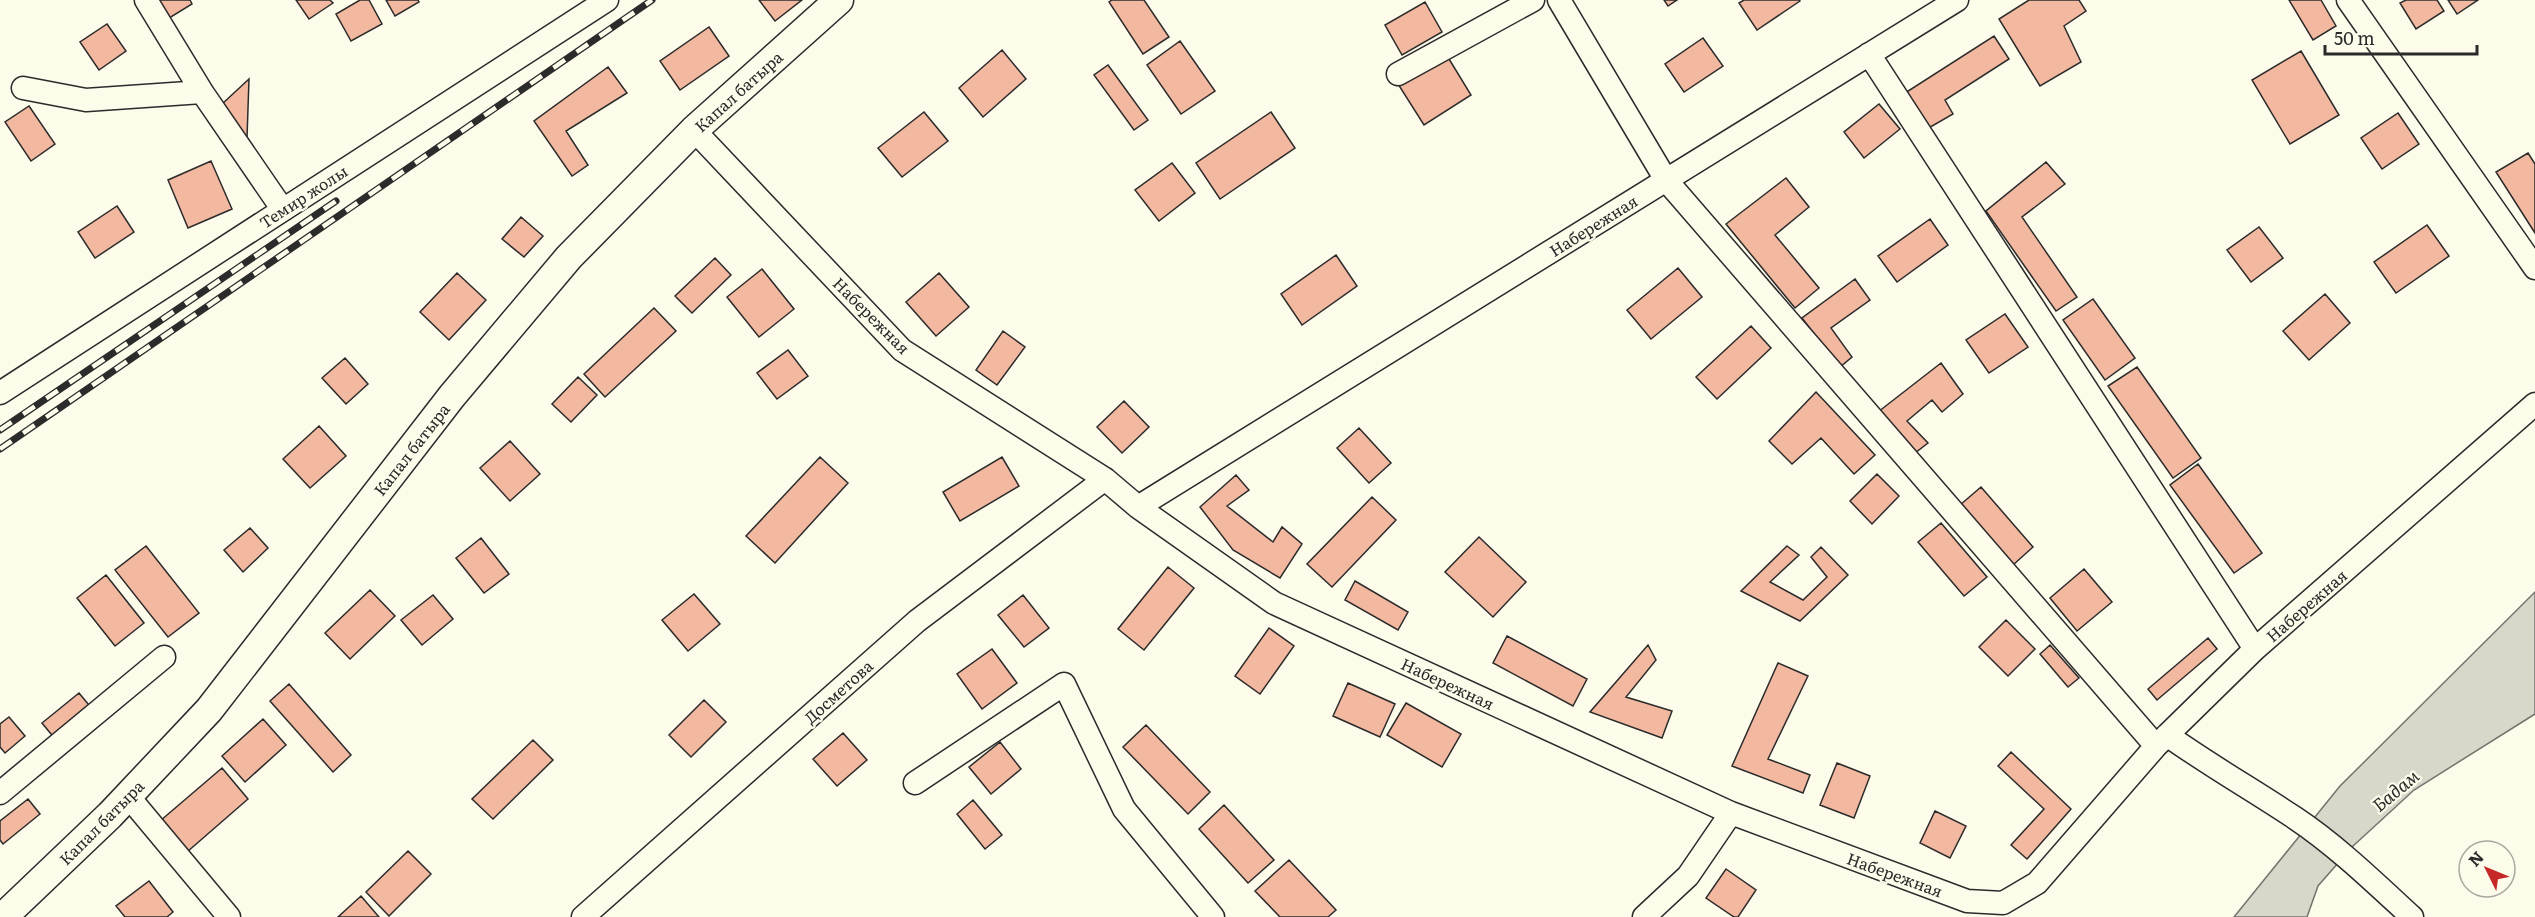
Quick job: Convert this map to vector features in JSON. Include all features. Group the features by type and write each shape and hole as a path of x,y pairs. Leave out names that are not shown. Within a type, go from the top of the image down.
{"main road":[{"name":"Капал батыра","path":"3,917 128,796 209,710 452,396 569,257 694,130 839,0"}],"street":[{"path":"146,0 202,92 283,210"},
{"name":"Темир жолы","path":"0,393 607,0"},
{"path":"1398,74 1533,0"},
{"name":"Набережная","path":"1138,507 1957,0"},
{"path":"1560,1 1666,180 2162,741 2210,766 2297,819 2359,869 2412,917"},
{"path":"2357,3 2535,268"},
{"path":"1869,54 2255,649"},
{"path":"24,88 86,100 202,92"},
{"name":"Набережная","path":"694,130 902,350 1105,479 1138,507 1274,603 1731,813 1967,901 2003,903 2037,882 2162,741 2255,649 2535,405"},
{"name":"Досметова","path":"583,917 916,621 1105,479"},
{"path":"0,793 164,657"},
{"path":"915,783 1064,684 1124,809 1213,917"},
{"path":"128,796 229,917"},
{"path":"1644,917 1688,876 1731,813"}],"water":[{"name":"Бадам","path":"2535,592 2535,714 2414,790 2352,847 2318,886 2307,917 2234,917 2340,786"}],"building":[{"path":"154,0 190,0 192,4 166,20"},
{"path":"296,0 330,0 333,3 309,19"},
{"path":"360,0 369,0 382,24 351,41 336,14"},
{"path":"386,0 418,0 419,2 395,16"},
{"path":"759,0 802,0 775,21"},
{"path":"1112,0 1144,0 1169,37 1143,54 1109,2"},
{"path":"1664,0 1677,0 1668,6"},
{"path":"1744,0 1800,1 1757,30 1739,3"},
{"path":"2029,0 2079,0 2086,11 2064,26 2081,62 2040,86 1999,19"},
{"path":"2289,0 2321,0 2336,26 2313,40"},
{"path":"2406,0 2437,0 2444,11 2416,29 2400,3"},
{"path":"2448,0 2478,0 2457,14"},
{"path":"1425,2 1442,32 1402,55 1385,25"},
{"path":"107,24 126,51 99,70 80,42"},
{"path":"709,27 729,56 680,90 660,61"},
{"path":"1994,36 2009,59 1945,100 1953,114 1927,129 1905,93"},
{"path":"1703,38 1723,66 1684,92 1665,64"},
{"path":"1180,41 1215,91 1181,114 1147,65"},
{"path":"1002,50 1026,79 983,117 959,88"},
{"path":"2301,51 2339,115 2290,144 2252,80"},
{"path":"1446,54 1471,95 1424,125 1398,84"},
{"path":"1108,65 1148,120 1134,130 1094,75"},
{"path":"608,67 627,93 566,131 588,165 572,176 534,121"},
{"path":"249,79 247,138 222,104"},
{"path":"1879,104 1900,129 1864,158 1844,132"},
{"path":"29,106 55,144 31,161 5,122"},
{"path":"924,112 948,141 902,177 878,148"},
{"path":"1271,112 1295,148 1220,199 1196,163"},
{"path":"2398,113 2419,144 2382,169 2361,138"},
{"path":"2528,153 2535,164 2535,233 2496,172"},
{"path":"211,161 232,209 188,228 168,180"},
{"path":"2046,162 2065,184 2022,217 2077,297 2056,311 1986,211"},
{"path":"1172,163 1195,193 1159,221 1135,190"},
{"path":"1786,178 1809,207 1775,235 1819,288 1795,308 1726,224"},
{"path":"117,206 134,232 95,258 78,232"},
{"path":"521,217 543,236 524,257 502,239"},
{"path":"1930,219 1948,245 1897,282 1878,256"},
{"path":"2427,225 2449,256 2396,293 2374,262"},
{"path":"2259,227 2283,258 2251,282 2227,250"},
{"path":"1336,255 1357,286 1302,325 1281,294"},
{"path":"715,258 731,275 692,313 675,296"},
{"path":"1678,268 1702,297 1651,339 1627,310"},
{"path":"762,269 794,309 759,337 727,297"},
{"path":"457,273 486,300 449,340 420,312"},
{"path":"939,273 969,307 936,336 906,302"},
{"path":"1855,279 1870,300 1831,328 1852,357 1840,367 1802,318"},
{"path":"2325,294 2350,323 2309,360 2283,331"},
{"path":"2093,299 2135,358 2105,380 2063,320"},
{"path":"654,308 676,331 605,397 584,374"},
{"path":"2005,314 2028,347 1989,373 1966,340"},
{"path":"1751,326 1771,348 1717,399 1696,377"},
{"path":"1003,331 1025,347 997,385 976,370"},
{"path":"788,350 808,376 777,399 757,373"},
{"path":"345,358 368,384 346,404 322,378"},
{"path":"1941,363 1963,394 1942,412 1932,400 1907,421 1928,443 1915,453 1878,412"},
{"path":"2137,367 2201,458 2173,478 2108,386"},
{"path":"578,377 597,395 571,422 552,404"},
{"path":"1816,392 1875,455 1854,474 1821,438 1792,464 1769,441"},
{"path":"1124,401 1149,427 1122,453 1097,427"},
{"path":"319,426 346,456 310,488 283,459"},
{"path":"1359,428 1391,463 1369,483 1337,448"},
{"path":"510,441 540,474 510,501 480,468"},
{"path":"820,457 848,483 775,563 746,536"},
{"path":"1002,457 1019,486 960,521 943,492"},
{"path":"2198,464 2262,553 2234,573 2170,485"},
{"path":"1877,474 1899,496 1872,524 1850,501"},
{"path":"1236,475 1249,490 1227,506 1273,542 1282,527 1302,544 1280,578 1233,550 1200,507"},
{"path":"1981,487 2033,547 2013,565 1960,505"},
{"path":"1372,497 1396,520 1332,587 1307,564"},
{"path":"1941,523 1987,577 1964,596 1918,542"},
{"path":"250,528 268,548 243,572 224,550"},
{"path":"1479,537 1526,582 1493,617 1445,572"},
{"path":"481,538 509,574 484,593 456,558"},
{"path":"146,546 199,613 168,637 115,570"},
{"path":"1787,546 1799,555 1770,582 1803,600 1827,577 1811,557 1821,547 1848,575 1800,621 1741,591"},
{"path":"1168,567 1194,588 1144,650 1118,629"},
{"path":"2084,569 2112,602 2077,631 2050,598"},
{"path":"106,575 144,623 115,646 77,598"},
{"path":"1355,581 1408,612 1398,630 1345,600"},
{"path":"370,590 395,616 350,659 325,633"},
{"path":"694,594 720,624 688,651 662,620"},
{"path":"433,595 453,619 422,645 401,620"},
{"path":"1023,595 1049,628 1024,647 998,615"},
{"path":"2006,620 2035,649 2008,676 1979,647"},
{"path":"1269,628 1294,646 1260,694 1235,676"},
{"path":"1507,636 1587,679 1573,706 1493,663"},
{"path":"2208,638 2217,649 2157,700 2148,689"},
{"path":"1648,645 1656,660 1626,697 1672,711 1662,738 1590,712"},
{"path":"2050,645 2079,678 2068,687 2040,654"},
{"path":"992,649 1017,683 982,709 957,674"},
{"path":"1778,663 1808,676 1768,759 1810,775 1803,793 1732,766"},
{"path":"1348,683 1395,704 1380,737 1333,716"},
{"path":"289,684 351,755 333,772 270,701"},
{"path":"79,693 93,710 56,740 42,723"},
{"path":"704,700 726,722 691,757 669,735"},
{"path":"1406,703 1461,734 1442,767 1387,735"},
{"path":"9,717 25,736 5,753 0,747 0,724"},
{"path":"263,719 286,745 245,782 222,756"},
{"path":"1146,725 1210,792 1188,814 1123,747"},
{"path":"843,733 867,760 837,786 813,759"},
{"path":"533,740 553,760 493,819 472,799"},
{"path":"1000,742 1021,769 991,794 969,767"},
{"path":"2011,752 2071,809 2027,859 2011,845 2044,809 1998,766"},
{"path":"1837,763 1870,776 1854,818 1820,805"},
{"path":"222,768 248,799 187,852 160,821"},
{"path":"28,799 40,814 3,844 0,840 0,821"},
{"path":"973,800 1002,835 985,849 957,814"},
{"path":"1224,805 1274,860 1248,883 1199,829"},
{"path":"1935,811 1966,826 1950,858 1920,843"},
{"path":"408,851 431,874 389,916 366,892"},
{"path":"1289,860 1336,910 1328,917 1280,917 1255,891"},
{"path":"1726,869 1756,890 1738,917 1734,917 1706,898"},
{"path":"149,881 173,912 167,917 125,917 116,906"},
{"path":"361,896 379,917 338,917"}],"railway":[{"path":"0,449 652,0"},
{"path":"0,430 336,201"}]}
